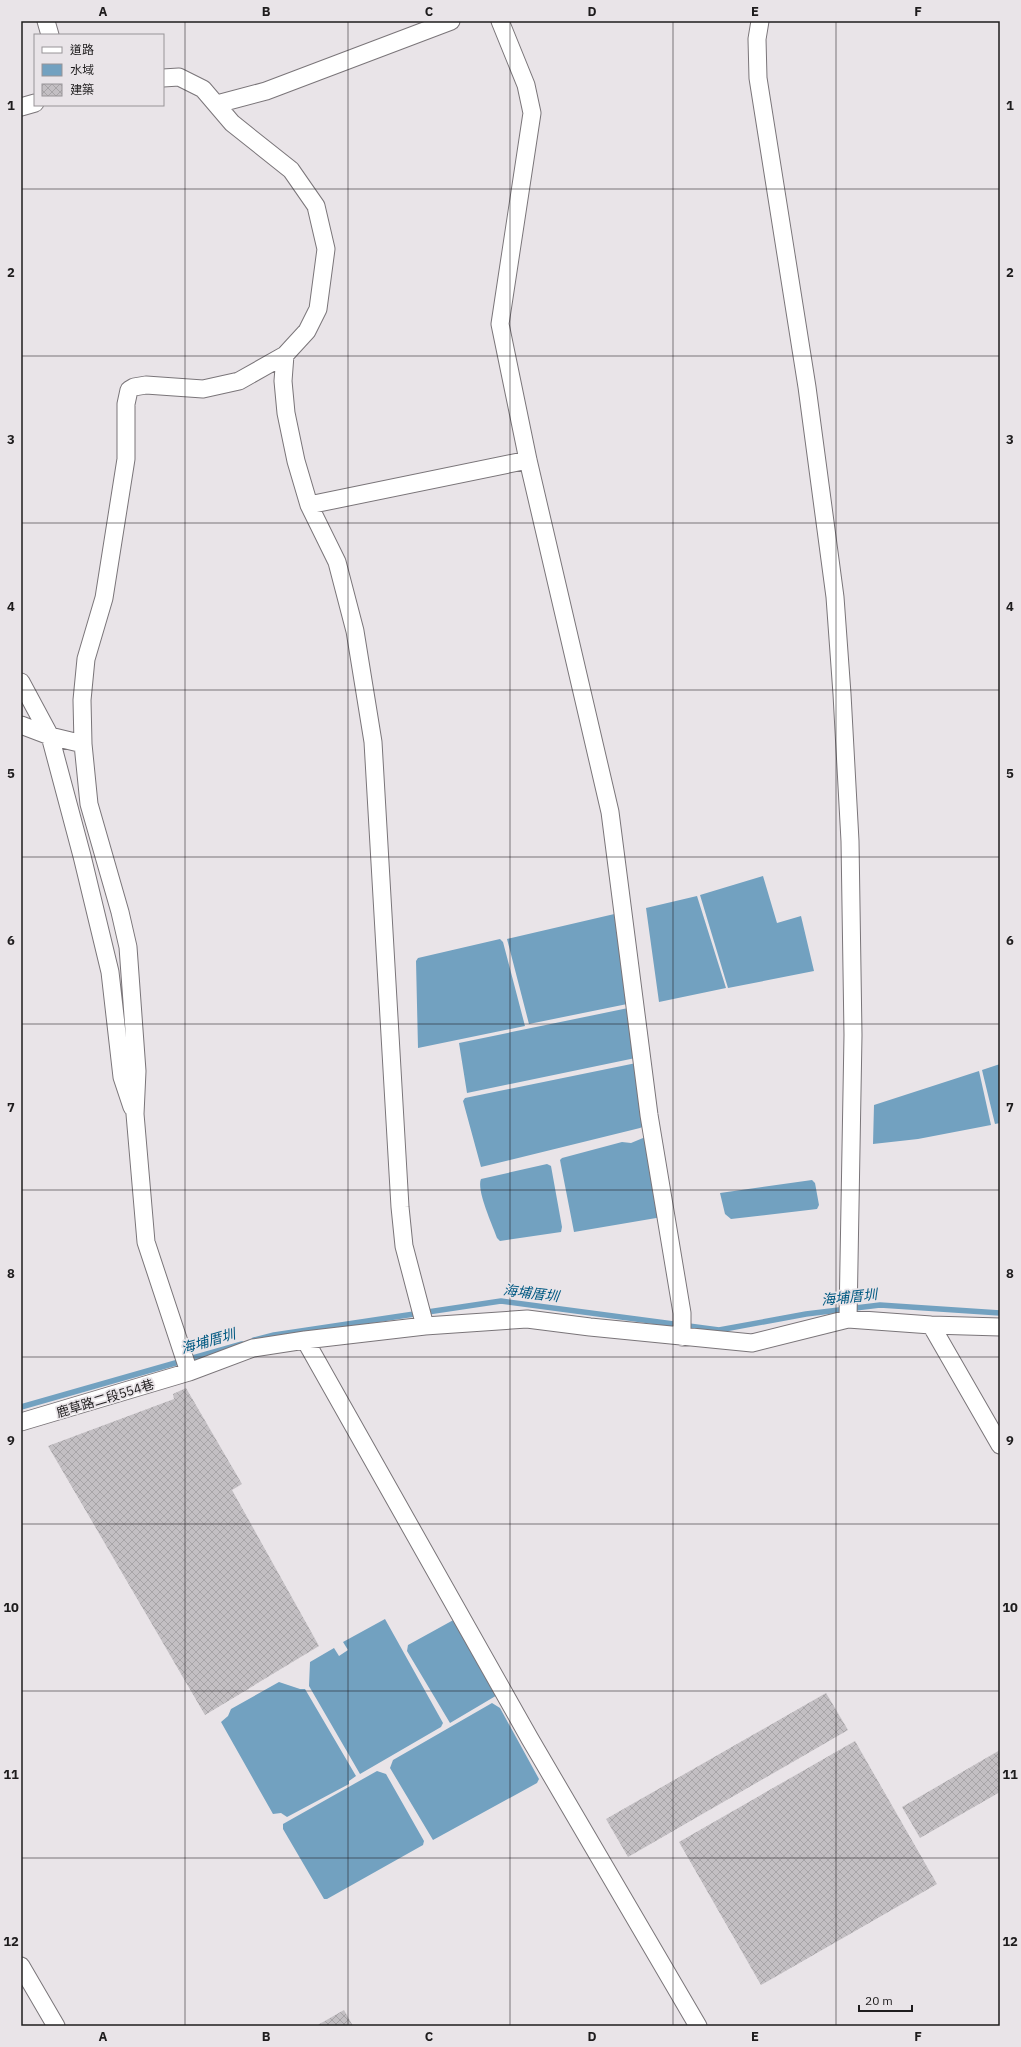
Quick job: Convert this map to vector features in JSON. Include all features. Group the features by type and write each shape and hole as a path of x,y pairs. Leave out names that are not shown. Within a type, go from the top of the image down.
{"street":[{"path":"46,21 50,34"},
{"path":"500,21 526,85 532,113 500,324 528,460 610,812 649,1115 682,1313 682,1337"},
{"path":"760,21 757,39 758,78 808,394 835,597 842,694 850,841 853,1035 848,1318"},
{"path":"217,104 266,91 440,23"},
{"path":"164,78 179,77 203,89 232,123 291,170 316,206 326,250 318,309 307,331 285,355 239,381 204,389 146,385 134,387 129,390 126,404 126,459 104,598 86,659 82,700 83,744 89,804 120,912 128,947 137,1071 135,1114 146,1242 189,1372"},
{"path":"21,107 34,103"},
{"path":"285,355 282,381 286,413 296,461 309,505 337,562 355,631 373,742 400,1207 404,1246 425,1326"},
{"path":"309,505 528,460"},
{"path":"21,682 50,736 102,936 110,972 122,1077 135,1114"},
{"path":"21,725 50,736 83,744"},
{"name":"鹿草路二段554巷","path":"21,1422 189,1372 253,1348 305,1340 425,1326 527,1319 752,1344 848,1318 931,1325 1000,1327"},
{"path":"931,1325 1000,1445"},
{"path":"305,1340 530,1739 698,2026"},
{"path":"21,1966 56,2026"}],"water":[{"path":"763,876 777,923 801,916 814,971 728,988 700,895"},
{"path":"697,896 726,988 659,1002 646,908"},
{"path":"623,912 637,1002 529,1024 507,939"},
{"path":"500,939 503,942 525,1026 418,1048 416,961 418,958"},
{"path":"633,1007 645,1056 467,1093 459,1043"},
{"path":"646,1061 655,1121 640,1128 481,1167 463,1101 465,1098"},
{"path":"1000,1064 1000,1123 995,1124 982,1070"},
{"path":"979,1071 991,1125 918,1139 873,1144 874,1105"},
{"path":"655,1133 668,1216 574,1232 560,1160 562,1158 622,1142 631,1143"},
{"path":"547,1164 551,1166 562,1227 561,1232 500,1241 497,1238 483,1199 480,1184 481,1179"},
{"path":"812,1180 815,1183 819,1205 817,1209 731,1219 725,1214 720,1193"},
{"path":"457,1618 499,1694 450,1723 407,1651 408,1645"},
{"path":"385,1619 443,1723 441,1727 360,1774 309,1686 310,1662 334,1648 339,1656 348,1650 343,1642"},
{"path":"279,1682 300,1689 305,1689 356,1776 349,1781 349,1784 287,1817 281,1813 273,1814 221,1722 228,1716 231,1709"},
{"path":"492,1703 500,1708 539,1779 537,1783 433,1840 390,1768 393,1760"},
{"path":"377,1771 386,1774 424,1841 423,1845 327,1899 324,1899 283,1829 283,1824"}],"building":[{"path":"186,1388 242,1484 232,1490 319,1646 205,1715 48,1446 174,1399 173,1394"},
{"path":"826,1693 848,1730 628,1857 606,1819"},
{"path":"855,1741 937,1884 761,1985 679,1842"},
{"path":"1000,1750 1000,1767 998,1768 1000,1772 1000,1792 920,1838 902,1807"},
{"path":"344,2010 353,2026 316,2026"}],"waterway":[{"name":"海埔厝圳","path":"254,1340 274,1335 501,1301 719,1330 806,1314 880,1305 1000,1313"},
{"name":"海埔厝圳","path":"21,1407 242,1344"}]}
